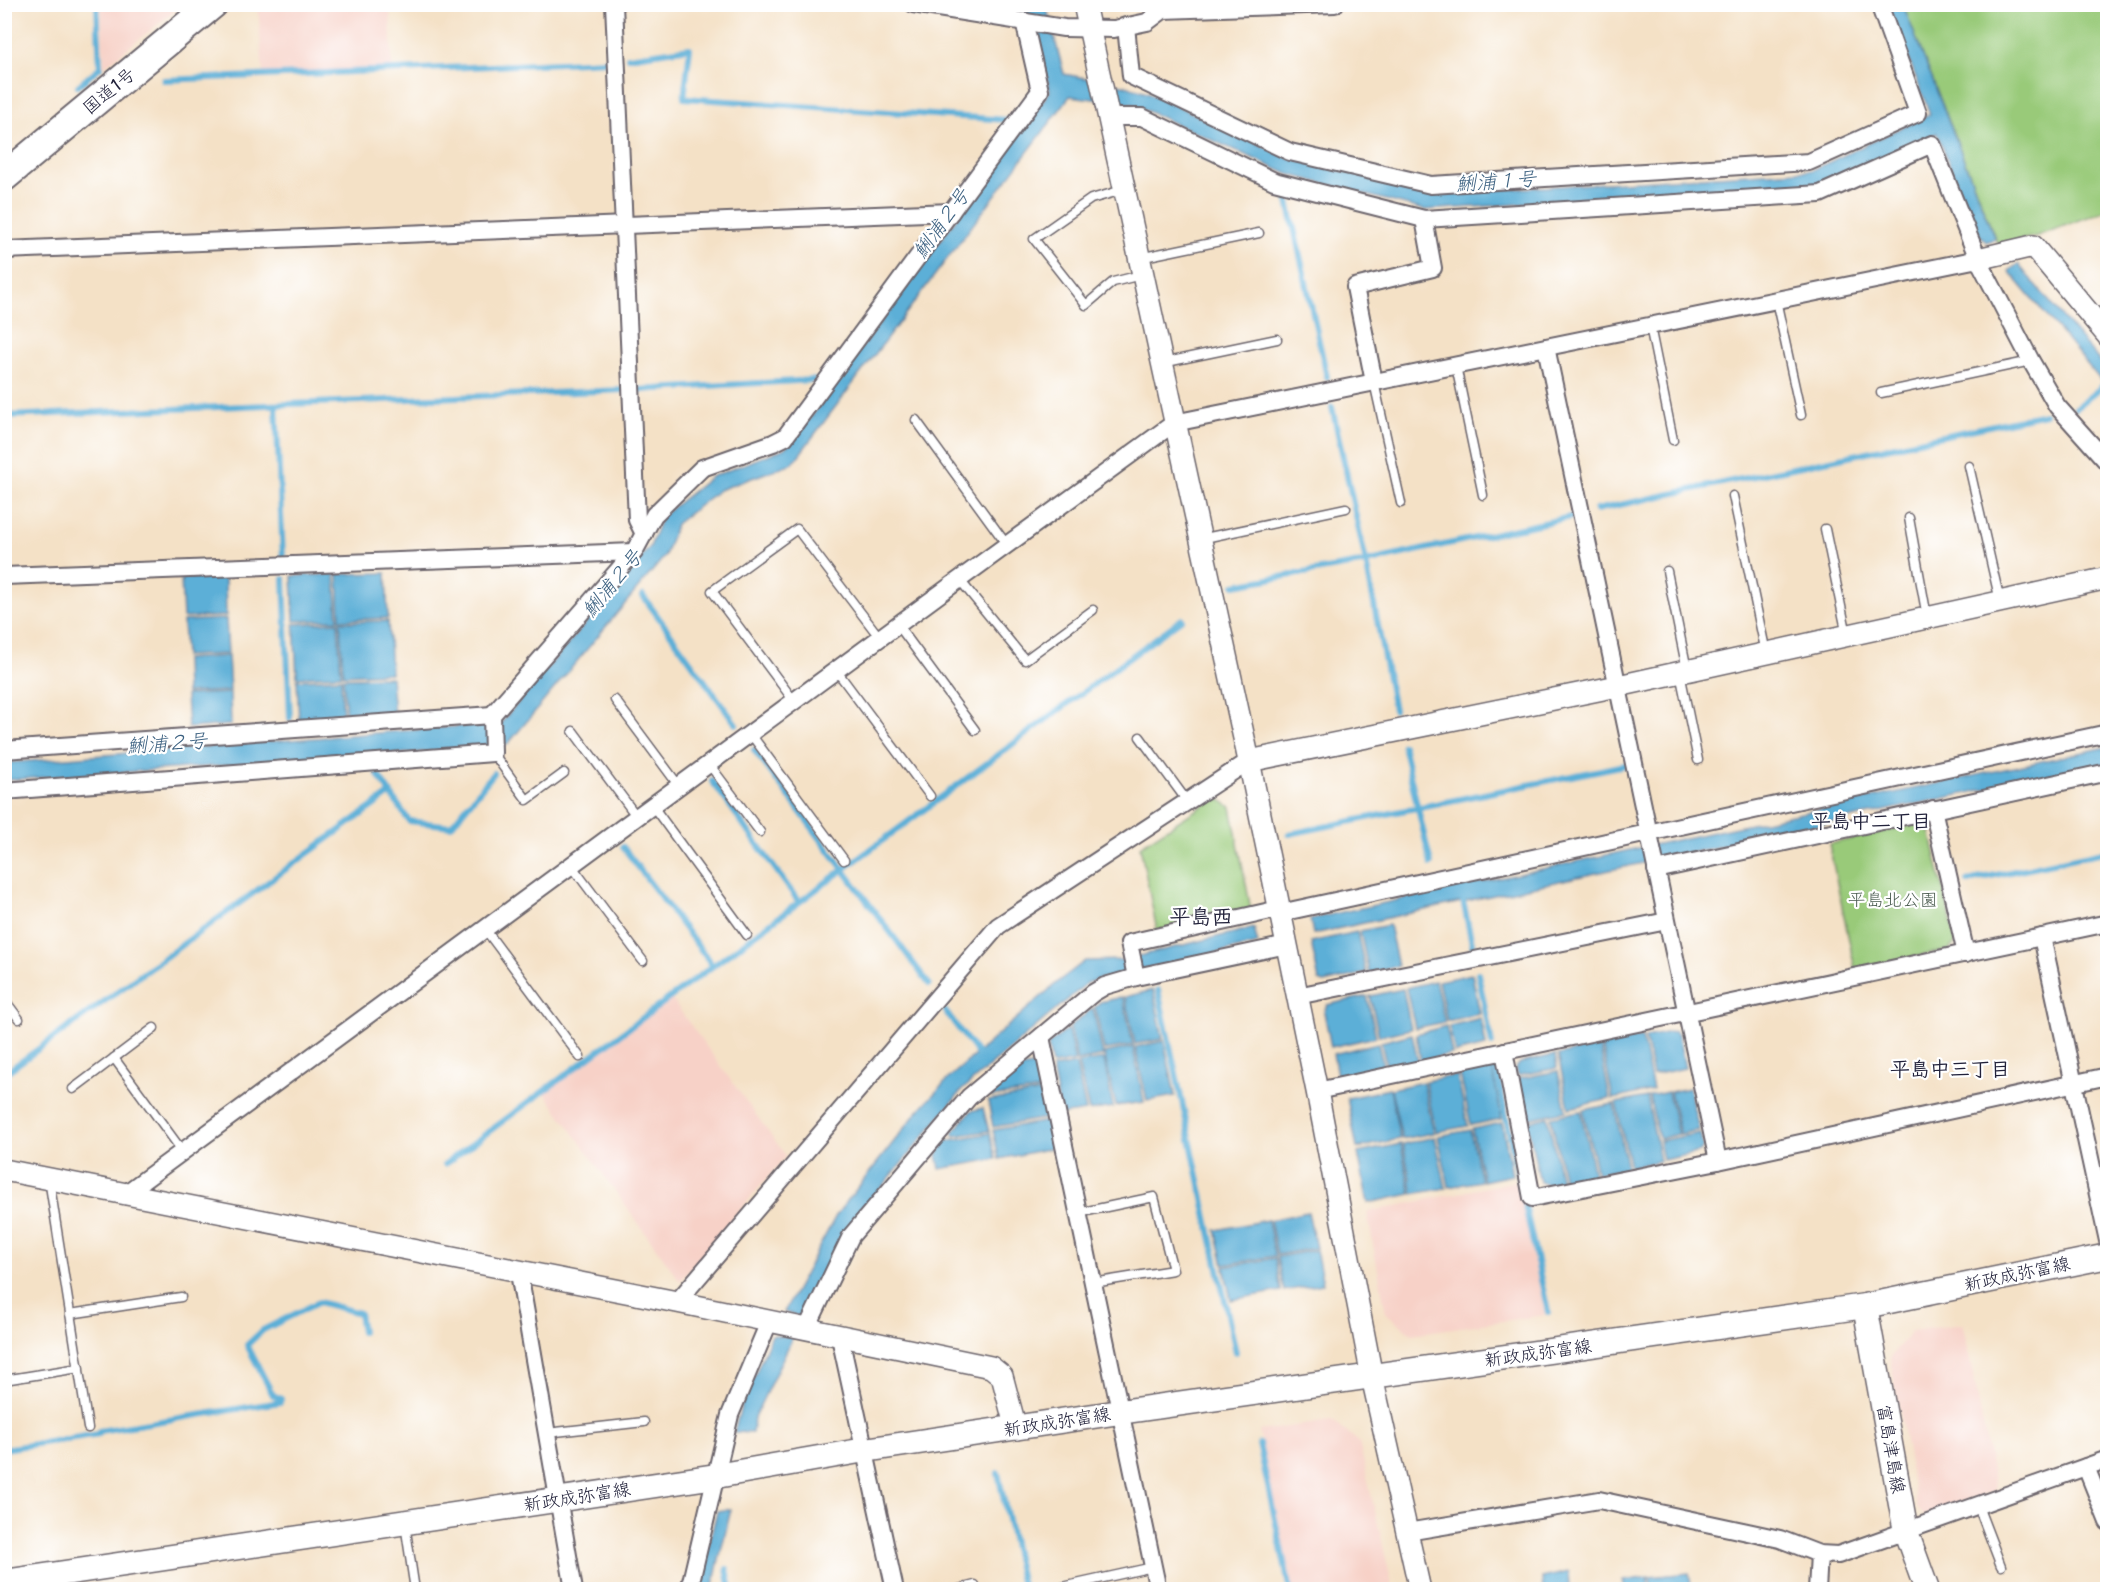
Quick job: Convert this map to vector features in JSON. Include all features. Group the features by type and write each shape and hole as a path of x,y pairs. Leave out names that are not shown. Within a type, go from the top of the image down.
{"highway":[{"name":"国道1号","path":"4,177 213,4"}],"main road":[{"name":"新政成弥富線","path":"4,1582 559,1500 865,1450 1120,1412 1865,1306 2108,1256"},
{"name":"富島津島線","path":"1865,1306 1906,1532 1927,1590"}],"street":[{"path":"614,4 637,520 644,534"},
{"path":"914,4 1064,28 1125,26 1147,22 1164,7 1335,4"},
{"path":"1084,4 1249,761 1317,1091 1372,1377 1420,1590"},
{"path":"1125,26 1131,76 1290,152 1431,185 1809,162 1917,112 1879,4"},
{"path":"4,791 493,753 492,715 634,552 654,515 702,468 785,437 1040,91 1029,22"},
{"path":"1107,114 1142,117 1274,182 1424,219 1820,194 1932,144 1978,259 2031,361 2057,406 2108,462"},
{"path":"4,250 951,212"},
{"path":"1374,382 1355,287 1433,268 1424,219"},
{"path":"125,1194 1174,423 2033,246 2108,336"},
{"path":"1546,347 1650,837 1685,1014 1718,1161"},
{"path":"4,576 634,552"},
{"path":"677,1302 998,926 1249,761 1684,672 2108,578"},
{"path":"4,750 492,715"},
{"path":"1136,977 1129,943 1650,837 2108,733"},
{"path":"1656,867 2108,772"},
{"path":"1933,809 1966,954"},
{"path":"1298,996 1667,921"},
{"path":"1317,1091 2108,923"},
{"path":"2042,937 2108,1241"},
{"path":"806,1330 851,1236 969,1097 1099,989 1136,977 1287,945"},
{"path":"1041,1036 1158,1590"},
{"path":"1504,1051 1532,1198 1718,1161 2108,1076"},
{"path":"4,1170 519,1273 677,1302 991,1367 1002,1376 1016,1429"},
{"path":"519,1273 574,1590"},
{"path":"689,1590 730,1415 769,1322"},
{"path":"840,1337 895,1590"},
{"path":"1407,1532 1599,1500 1780,1539 1820,1554 1838,1556 2108,1459"},
{"path":"2086,1467 2108,1522"},
{"path":"1817,1590 1820,1554"}],"lane":[{"path":"1124,189 1091,199 1035,239 1086,305 1113,282 1140,267 1259,233"},
{"path":"1776,300 1801,415"},
{"path":"1650,326 1673,440"},
{"path":"1161,363 1277,339"},
{"path":"1881,393 2031,361"},
{"path":"1456,366 1483,495"},
{"path":"1374,382 1401,503"},
{"path":"916,420 1007,544"},
{"path":"1969,466 2001,602"},
{"path":"1733,496 1766,654"},
{"path":"1200,539 1346,508"},
{"path":"1909,518 1928,618"},
{"path":"794,701 712,591 797,529 880,638"},
{"path":"1825,529 1847,636"},
{"path":"1667,571 1698,760"},
{"path":"959,579 1025,660 1093,610"},
{"path":"898,625 975,730"},
{"path":"836,670 930,796"},
{"path":"615,700 679,786"},
{"path":"573,731 637,817"},
{"path":"750,733 844,860"},
{"path":"1140,737 1187,801"},
{"path":"493,753 527,800 564,773"},
{"path":"709,764 760,832"},
{"path":"652,805 747,935"},
{"path":"571,866 644,961"},
{"path":"485,929 580,1057"},
{"path":"4,999 19,1019"},
{"path":"73,1089 154,1028"},
{"path":"114,1058 183,1152"},
{"path":"49,1179 88,1428"},
{"path":"1078,1213 1154,1197 1173,1270 1093,1283"},
{"path":"70,1314 181,1297"},
{"path":"4,1380 79,1368"},
{"path":"547,1433 644,1422"},
{"path":"1978,1506 2001,1566"},
{"path":"405,1523 415,1590"},
{"path":"1049,1590 1153,1567"},
{"path":"954,1590 975,1585"}],"shaded area":[{"path":"101,4 182,4 182,5 104,67"},
{"path":"258,5 390,5 392,69 263,74"},
{"path":"671,998 786,1156 680,1281 544,1092"},
{"path":"1517,1181 1545,1315 1412,1334 1386,1313 1367,1212"},
{"path":"1963,1324 1996,1490 1926,1516 1917,1507 1890,1358 1911,1331"},
{"path":"1332,1421 1359,1442 1393,1589 1292,1589 1259,1431"}],"green space":[{"path":"1903,5 2107,5 2107,210 2037,236 1998,245"},
{"path":"1216,797 1231,807 1251,910 1157,931 1140,846"},
{"name":"平島北公園","path":"1919,824 1930,831 1956,942 1949,950 1855,969 1829,844"}],"water":[{"path":"972,5 1046,5 1064,74 1128,86 1147,92 1289,158 1424,192 1446,193 1813,170 1930,114 1888,5 1903,5 1995,239 1986,242 1974,228 1937,133 1817,186 1424,210 1288,174 1132,104 1070,96 793,463 719,490 676,524 665,556 508,744 501,747 5,780 5,763 501,723 650,547 662,516 711,477 783,449 794,440 1050,91 1031,14"},
{"path":"2018,264 2107,370 2107,388 2009,271"},
{"path":"386,573 388,618 340,620 338,574"},
{"path":"335,574 338,620 294,621 292,576"},
{"path":"225,577 226,616 183,618 181,578"},
{"path":"226,619 228,654 185,656 183,621"},
{"path":"388,621 391,673 343,675 340,622"},
{"path":"338,622 341,675 297,677 294,624"},
{"path":"228,656 230,691 186,693 185,659"},
{"path":"391,677 394,715 346,718 343,678"},
{"path":"341,678 343,718 299,722 297,680"},
{"path":"230,693 231,725 188,728 186,695"},
{"path":"2107,747 2107,763 1313,934 1310,919"},
{"path":"1389,925 1398,966 1369,973 1360,931"},
{"path":"1254,928 1258,944 1087,983 962,1090 844,1233 801,1317 784,1312 837,1214 918,1111 950,1077 1060,980 1085,961 1122,960"},
{"path":"1357,932 1366,973 1324,983 1319,981 1311,942"},
{"path":"1472,974 1480,1014 1447,1021 1438,981"},
{"path":"1435,981 1445,1022 1415,1028 1406,988"},
{"path":"1403,989 1411,1029 1379,1036 1370,996"},
{"path":"1153,990 1163,1039 1135,1044 1125,997"},
{"path":"1367,996 1376,1037 1331,1047 1324,1012 1327,1005"},
{"path":"1123,997 1133,1045 1104,1050 1095,1007 1100,1002"},
{"path":"1093,1008 1103,1056 1077,1061 1070,1027"},
{"path":"1481,1018 1486,1046 1455,1053 1449,1026"},
{"path":"1446,1026 1452,1054 1421,1061 1416,1034"},
{"path":"1068,1029 1075,1061 1052,1065 1048,1045"},
{"path":"1675,1031 1678,1035 1685,1068 1653,1075 1645,1037"},
{"path":"1412,1034 1418,1062 1387,1069 1381,1042"},
{"path":"1642,1037 1653,1090 1613,1099 1602,1045"},
{"path":"1164,1041 1175,1096 1147,1101 1135,1047"},
{"path":"1378,1043 1384,1069 1343,1078 1337,1075 1333,1054"},
{"path":"1600,1046 1610,1099 1569,1108 1558,1055"},
{"path":"1133,1047 1144,1102 1116,1106 1104,1053"},
{"path":"1555,1055 1557,1068 1517,1076 1515,1069 1520,1063"},
{"path":"1104,1059 1113,1107 1089,1111 1078,1063"},
{"path":"1076,1064 1086,1111 1061,1115 1052,1068"},
{"path":"1037,1065 1042,1090 991,1097 990,1094 1021,1068"},
{"path":"1492,1068 1502,1119 1471,1125 1460,1074"},
{"path":"1558,1071 1566,1111 1526,1119 1517,1079"},
{"path":"1457,1075 1468,1126 1436,1132 1425,1081"},
{"path":"1423,1082 1434,1133 1402,1139 1391,1089"},
{"path":"1689,1088 1699,1130 1680,1134 1670,1092"},
{"path":"1390,1089 1400,1139 1357,1148 1347,1098"},
{"path":"1042,1092 1047,1118 993,1127 988,1101"},
{"path":"1668,1092 1678,1134 1659,1139 1649,1096"},
{"path":"1647,1097 1660,1161 1630,1167 1616,1103"},
{"path":"1614,1104 1627,1168 1597,1174 1583,1110"},
{"path":"983,1108 989,1131 954,1136 953,1132 971,1111"},
{"path":"1581,1111 1594,1175 1564,1182 1551,1117"},
{"path":"1548,1117 1561,1182 1548,1185 1540,1182 1527,1122"},
{"path":"1048,1121 1053,1148 999,1159 993,1130"},
{"path":"1502,1123 1512,1175 1483,1181 1472,1129"},
{"path":"1470,1130 1481,1181 1449,1187 1438,1136"},
{"path":"990,1133 996,1159 940,1169 937,1155 946,1141"},
{"path":"1700,1133 1703,1147 1700,1152 1663,1160 1659,1141"},
{"path":"1435,1137 1446,1188 1413,1194 1403,1144"},
{"path":"1401,1144 1411,1194 1368,1203 1358,1153"},
{"path":"1308,1212 1316,1248 1277,1255 1270,1220"},
{"path":"1268,1220 1275,1256 1224,1265 1216,1230"},
{"path":"1316,1250 1323,1284 1284,1291 1277,1257"},
{"path":"1275,1258 1281,1291 1231,1300 1224,1267"},
{"path":"772,1335 793,1337 754,1418 752,1433 734,1432 741,1407"},
{"path":"731,1509 712,1589 698,1590 717,1511"},
{"path":"1569,1572 1570,1589 1543,1589 1542,1578"},
{"path":"1689,1573 1692,1589 1652,1589 1650,1577"},
{"path":"1648,1577 1649,1589 1625,1589 1623,1581"}],"waterway":[{"path":"78,86 100,67 97,4"},
{"path":"628,57 690,48 684,98 1008,120"},
{"path":"164,80 608,61"},
{"path":"1287,197 1327,377"},
{"path":"638,390 813,380"},
{"path":"2076,408 2105,384"},
{"path":"4,416 624,390"},
{"path":"276,405 283,558"},
{"path":"1332,407 1366,562 1394,710"},
{"path":"1596,510 2045,414"},
{"path":"1235,585 1366,562 1575,516"},
{"path":"284,579 290,718"},
{"path":"643,596 736,724"},
{"path":"445,1164 1182,619"},
{"path":"1403,745 1431,864"},
{"path":"754,750 929,984"},
{"path":"1289,834 1625,765"},
{"path":"378,775 409,821 451,826 494,773"},
{"path":"712,781 799,902"},
{"path":"4,1074 391,793"},
{"path":"623,847 713,966"},
{"path":"1968,881 2108,851"},
{"path":"1462,896 1473,948"},
{"path":"1478,973 1492,1044"},
{"path":"1158,990 1236,1352"},
{"path":"945,1011 977,1053"},
{"path":"1495,1066 1548,1312"},
{"path":"4,1449 280,1402 281,1399 273,1395 247,1345 263,1330 319,1302 359,1313 362,1332"},
{"path":"1259,1444 1290,1590"},
{"path":"998,1473 1023,1590"},
{"path":"727,1569 731,1590"}],"district":[{"name":"平島中二丁目","path":"1871,821"},
{"name":"平島西","path":"1201,917"},
{"name":"平島中三丁目","path":"1950,1069"}],"water label":[{"name":"鯏浦１号","path":"1496,181"},
{"name":"鯏浦２号","path":"941,223"},
{"name":"鯏浦２号","path":"612,583"},
{"name":"鯏浦２号","path":"167,743"}]}
